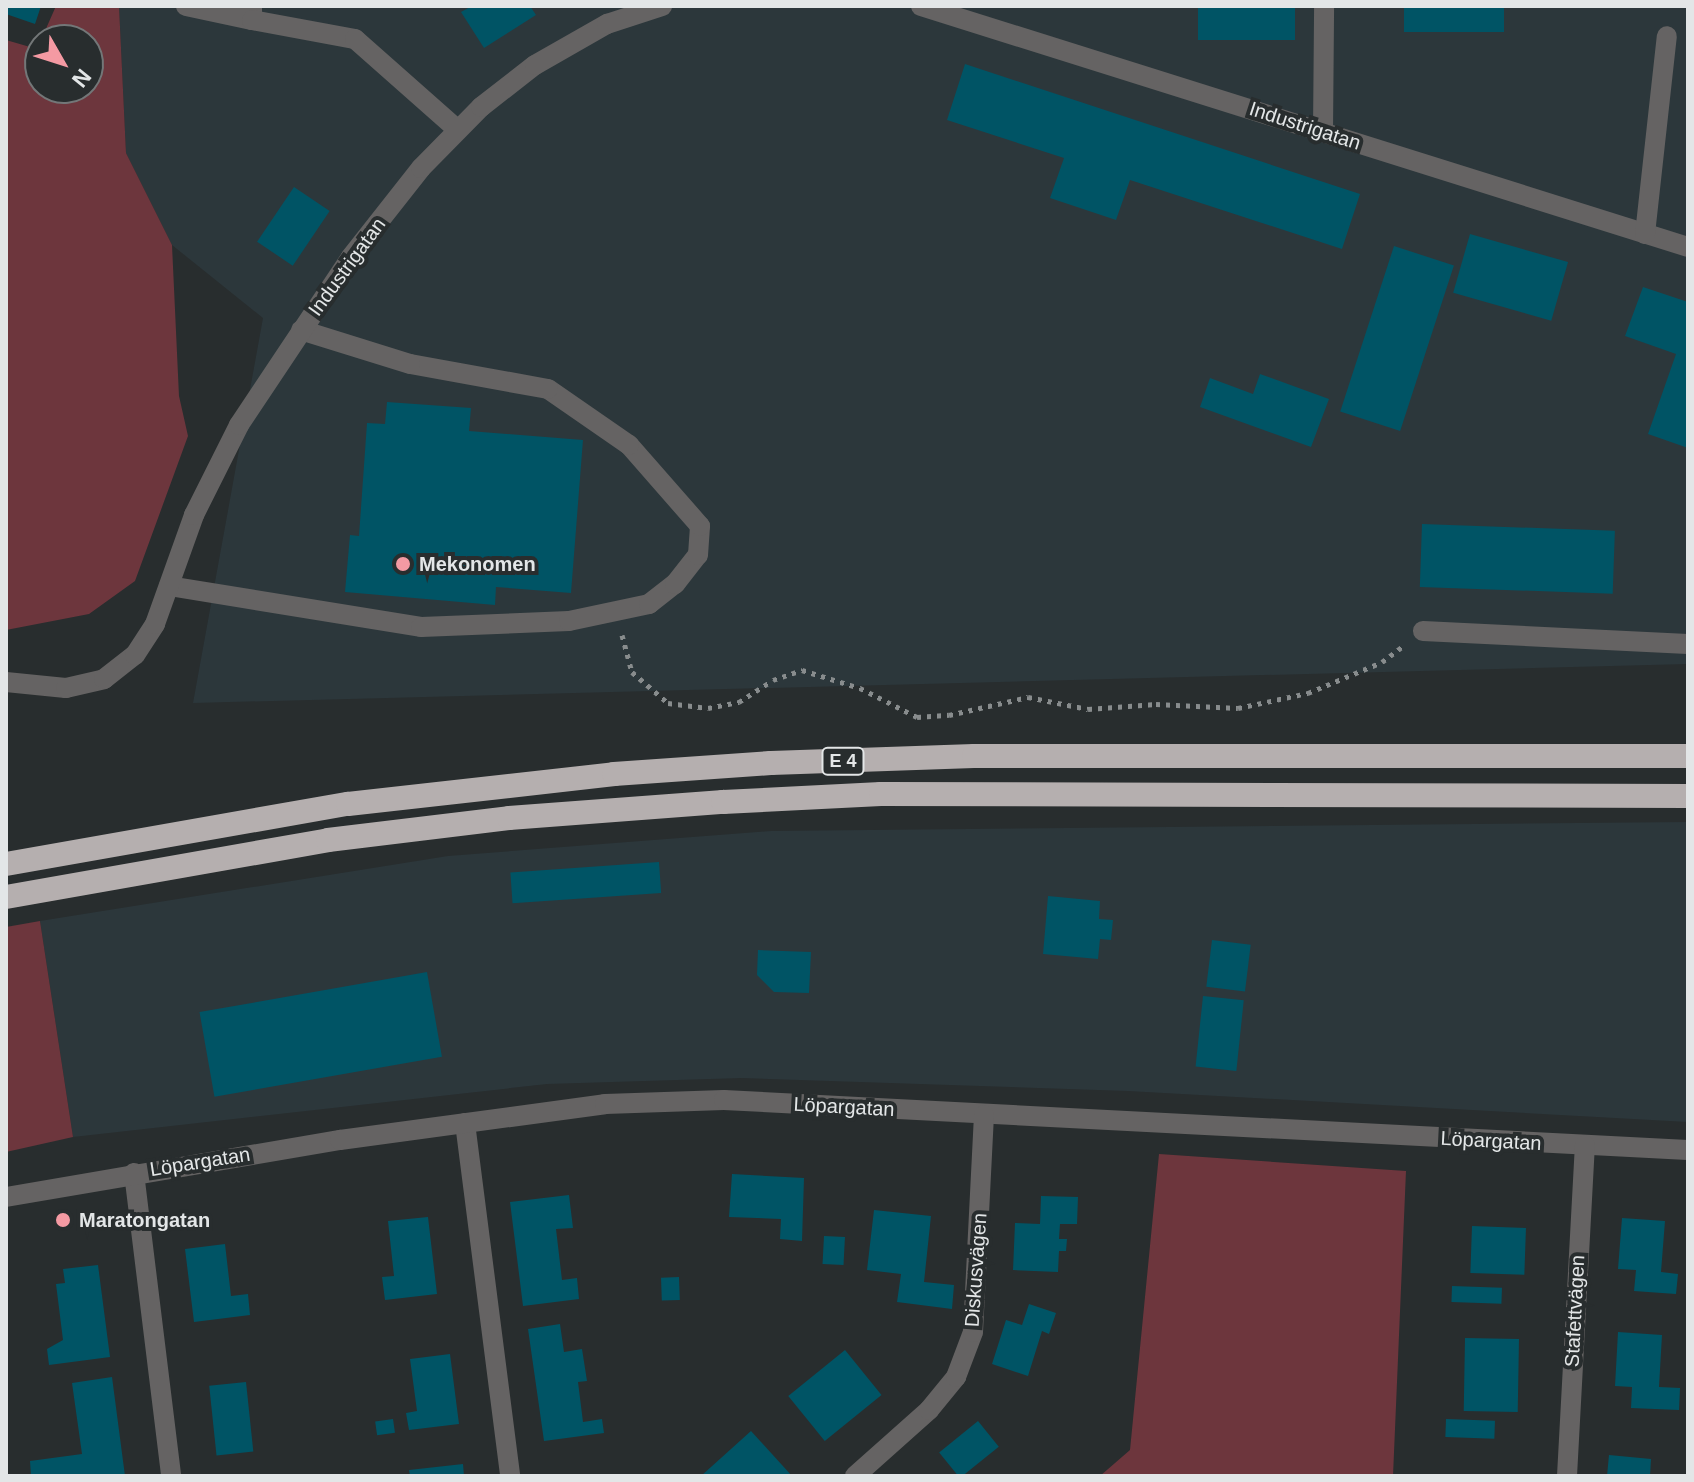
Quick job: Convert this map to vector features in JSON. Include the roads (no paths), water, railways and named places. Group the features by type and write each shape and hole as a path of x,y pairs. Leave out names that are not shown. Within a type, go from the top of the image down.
{"highway":[{"name":"E 4","path":"6,864 348,804 614,774 771,763 974,756 1688,756"},
{"name":"E 4","path":"6,897 328,840 509,818 723,802 897,794 1688,796"}],"street":[{"path":"186,6 252,13 355,39 458,130"},
{"name":"Industrigatan","path":"6,682 66,688 104,679 135,655 149,633 214,471 301,330 351,257 458,130 535,65 607,24 662,6"},
{"name":"Industrigatan","path":"921,6 952,10 1323,132 1688,247"},
{"path":"1323,132 1324,6"},
{"path":"1645,234 1667,36"},
{"path":"169,586 421,627 569,621 649,604 675,584 698,555 700,526 629,445 548,389 410,364 301,330"},
{"path":"1423,631 1688,644"},
{"name":"Löpargatan","path":"6,1197 134,1173 605,1104 724,1100 1688,1150"},
{"name":"Diskusvägen","path":"855,1476 929,1410 956,1377 973,1332 984,1115"},
{"path":"465,1123 510,1476"},
{"name":"Stafettvägen","path":"1567,1476 1585,1145"},
{"path":"134,1173 171,1476"}],"place":[{"name":"Mekonomen","path":"403,564"},
{"name":"Maratongatan","path":"63,1220"}]}
